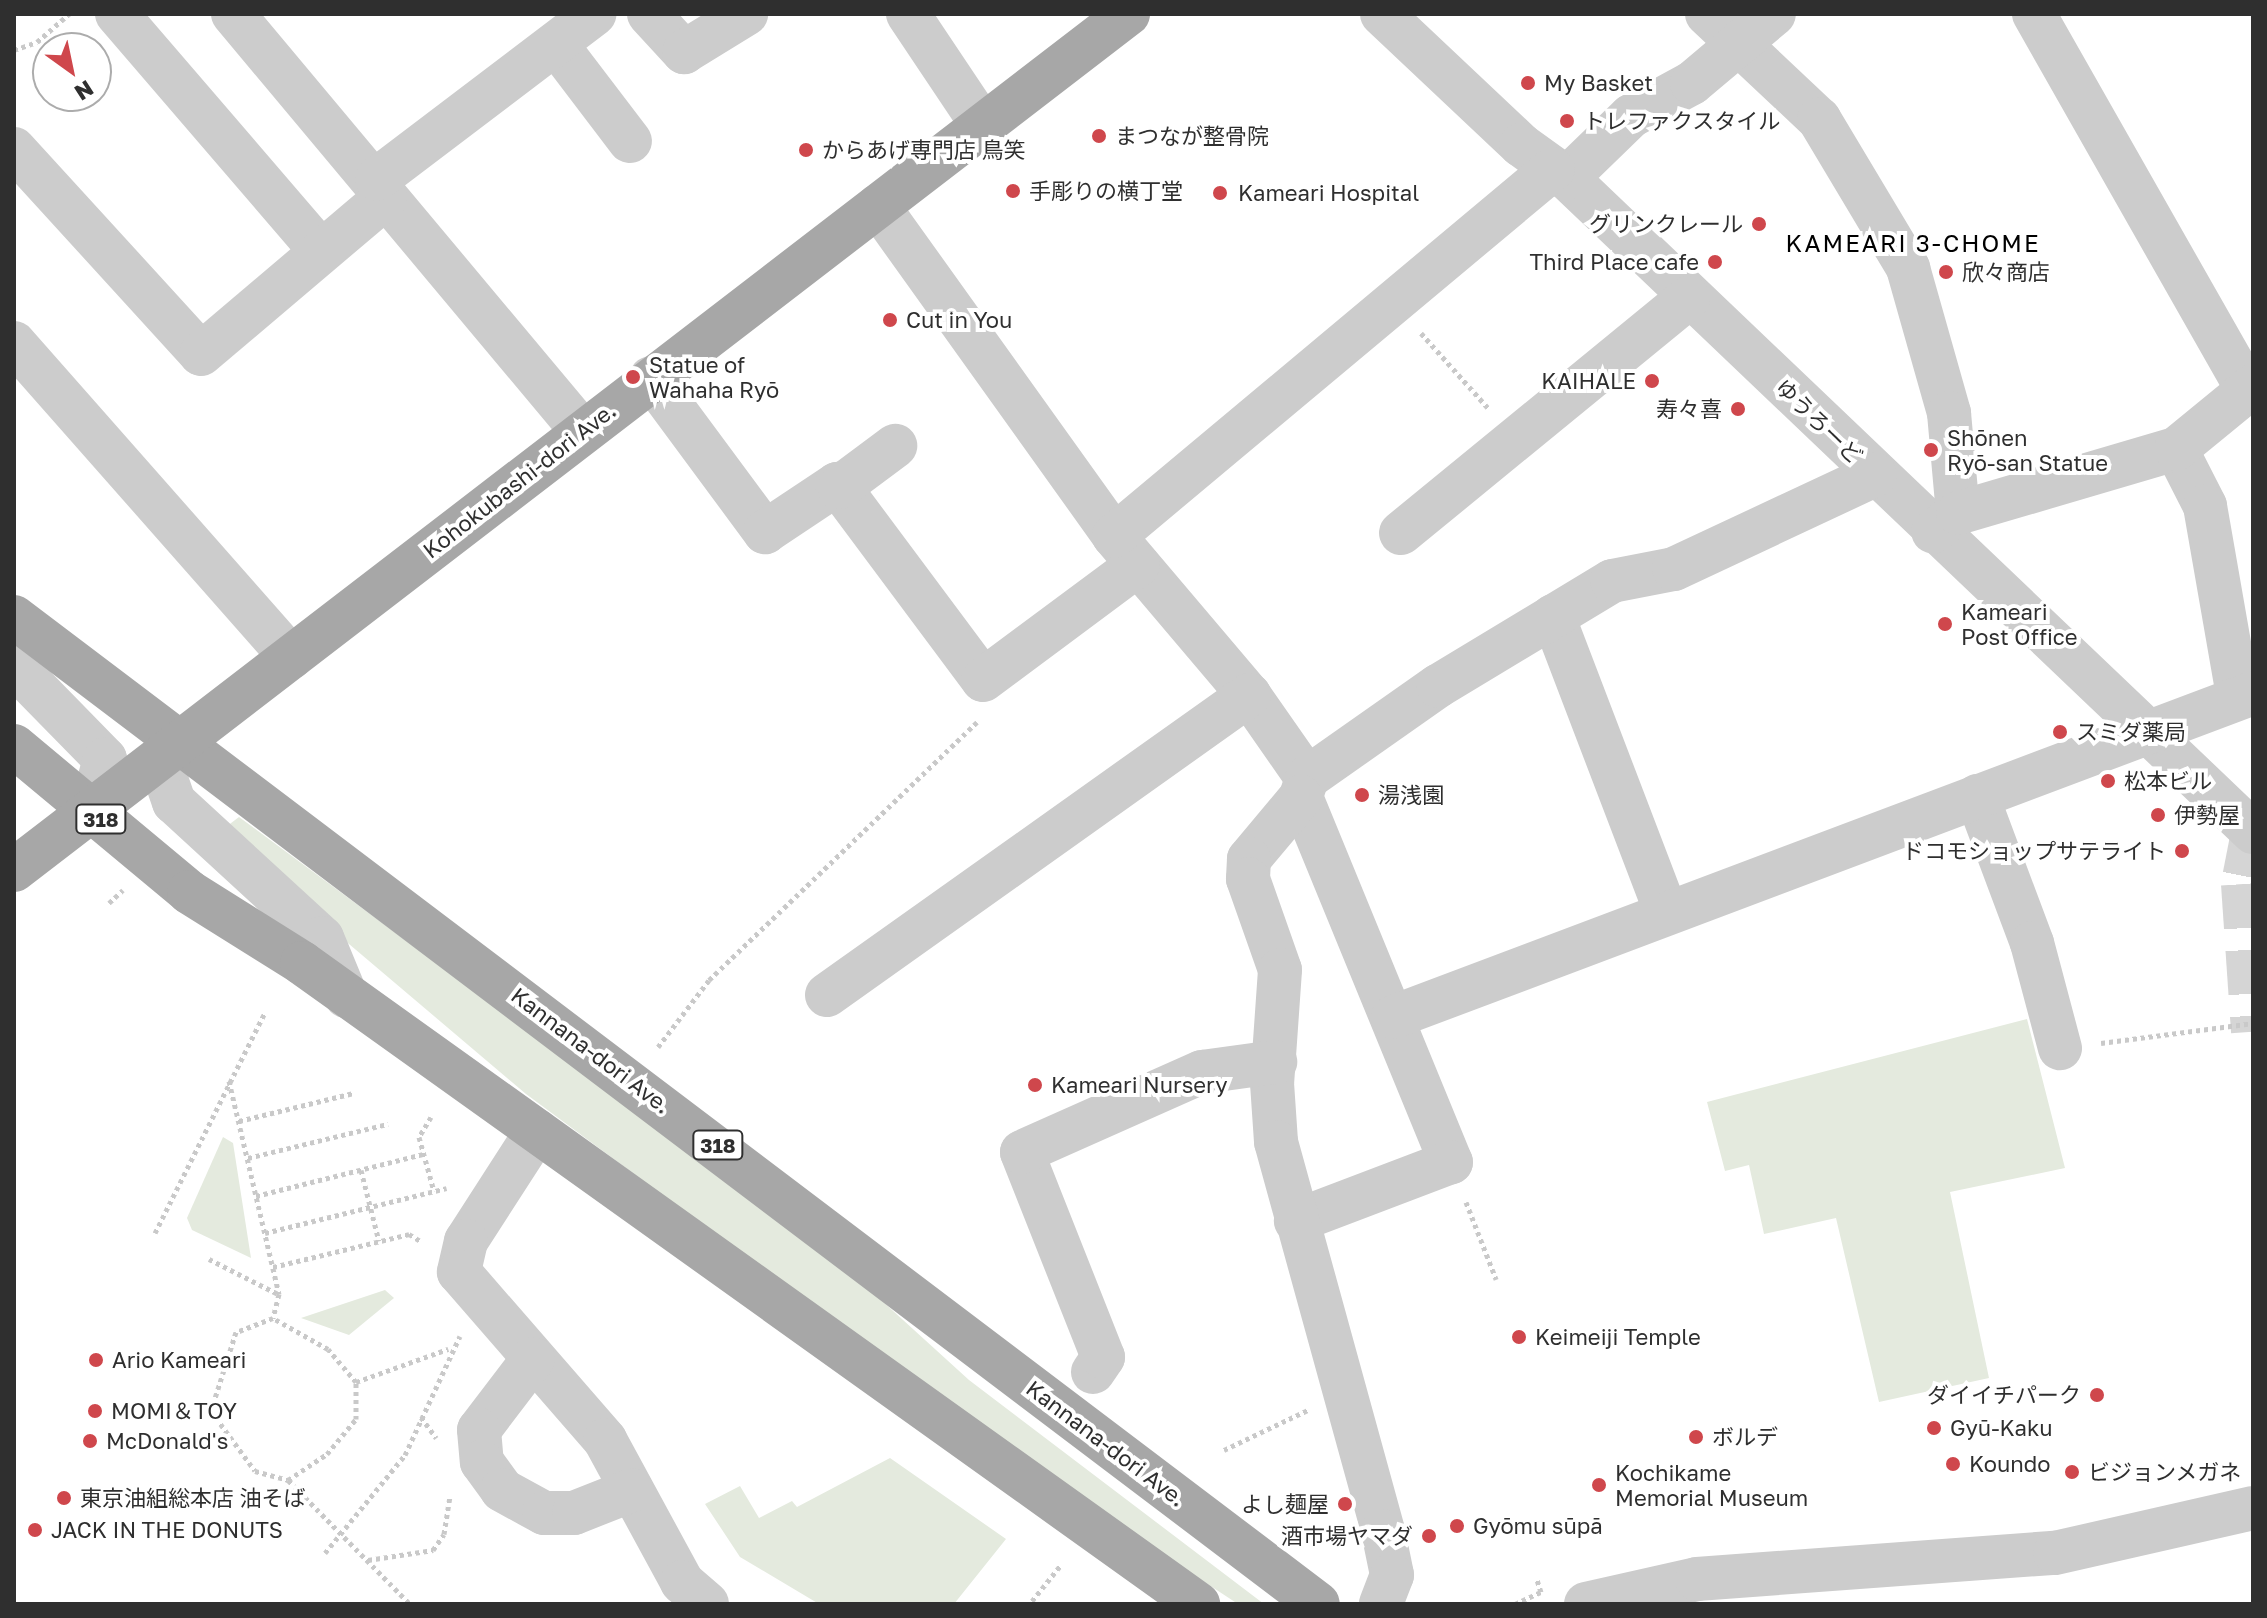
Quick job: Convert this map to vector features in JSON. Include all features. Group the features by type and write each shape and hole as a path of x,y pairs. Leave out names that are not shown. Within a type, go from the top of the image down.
{"main road":[{"name":"Kohokubashi-dori Ave.","path":"14,870 1128,14"},
{"name":"Kannana-dori Ave.","path":"14,617 1318,1604"},
{"name":"318","path":"14,746 189,892 346,996 1198,1604"}],"street":[{"path":"117,14 321,251"},
{"path":"14,149 201,354 321,251 381,188 594,14"},
{"path":"649,14 684,52 746,14"},
{"path":"908,14 983,126"},
{"name":"ゆうろーど","path":"1382,14 1560,173 1875,475 1946,522 2253,832"},
{"path":"840,487 983,680 1396,304 1631,116 1692,83 1722,29 1774,14"},
{"path":"1722,29 1819,119 1908,268 1949,413 1946,522 2176,449 2251,388 2034,14"},
{"path":"242,17 582,431"},
{"path":"556,44 630,141"},
{"path":"878,206 1126,550 1249,695 1304,788 1451,1162 1296,1221"},
{"path":"1401,533 1688,298"},
{"path":"14,343 291,657"},
{"path":"651,378 765,532 840,487 895,446"},
{"path":"1393,1017 2246,695 2205,506 2176,449"},
{"path":"1381,1604 1392,1575 1276,1142 1275,1062 1280,970 1248,879 1249,859 1304,788 1553,616 1612,581 1674,569 1875,475"},
{"path":"1553,616 1666,912"},
{"path":"14,666 105,759 91,810"},
{"path":"827,995 1249,695"},
{"path":"178,742 165,776 174,802 322,938 346,996"},
{"path":"1977,796 2032,943 2060,1048"},
{"path":"1093,1372 1103,1357 1022,1152 1202,1072 1275,1062"},
{"path":"537,1131 466,1241 459,1272 484,1308 605,1440 682,1582 707,1604"},
{"path":"533,1359 479,1430 482,1462 502,1490 544,1513 574,1513 632,1490"},
{"path":"1586,1604 1697,1579 2055,1553 2253,1508"}],"path":[{"path":"14,50 69,14"},
{"path":"1396,304 1516,439"},
{"path":"658,1047 709,980 987,710"},
{"path":"109,903 127,887"},
{"path":"155,1233 264,1014"},
{"path":"2060,1048 2252,1023"},
{"path":"229,1081 279,1294 273,1318"},
{"path":"239,1121 354,1093"},
{"path":"431,1117 419,1137 434,1191"},
{"path":"248,1158 388,1124"},
{"path":"256,1196 423,1154"},
{"path":"1451,1162 1496,1279"},
{"path":"361,1170 379,1241"},
{"path":"265,1233 434,1191 459,1194"},
{"path":"273,1267 409,1234 426,1245"},
{"path":"209,1259 279,1294"},
{"path":"325,1553 337,1534 405,1455 448,1349 484,1308"},
{"path":"273,1318 328,1349 356,1382 356,1419 327,1454 288,1480"},
{"path":"273,1318 236,1332 211,1411 255,1471 288,1480 337,1534 410,1604"},
{"path":"356,1382 448,1349"},
{"path":"1224,1450 1345,1393"},
{"path":"367,1560 433,1550 444,1534 450,1481"},
{"path":"1032,1601 1060,1566"},
{"path":"1515,1604 1541,1592 1537,1580"}],"shaded area":[{"path":"239,817 836,1259 969,1380 1264,1604 1238,1604 1034,1470 526,1094 218,833"},
{"path":"2027,1019 2065,1168 1950,1192 1989,1378 1879,1402 1836,1218 1764,1234 1749,1165 1725,1171 1707,1102"},
{"path":"223,1137 233,1143 251,1258 192,1230 187,1218"},
{"path":"385,1290 394,1298 349,1335 301,1318"},
{"path":"890,1458 1006,1539 954,1604 819,1604 740,1557 705,1504 740,1486 759,1518 792,1501 797,1507"}],"tunnel":[{"path":"2253,833 2243,884 2253,1032"}],"place":[{"name":"My Basket","path":"1528,83"},
{"name":"トレファクスタイル","path":"1567,121"},
{"name":"まつなが整骨院","path":"1099,136"},
{"name":"からあげ専門店 鳥笑","path":"806,150"},
{"name":"手彫りの横丁堂","path":"1013,191"},
{"name":"Kameari Hospital","path":"1220,193"},
{"name":"グリンクレール","path":"1759,224"},
{"name":"Third Place cafe","path":"1715,262"},
{"name":"欣々商店","path":"1946,272"},
{"name":"Cut in You","path":"890,320"},
{"name":"Statue of Wahaha Ryō","path":"633,377"},
{"name":"KAIHALE","path":"1652,381"},
{"name":"寿々喜","path":"1738,409"},
{"name":"Shōnen Ryō-san Statue","path":"1931,450"},
{"name":"Kameari Post Office","path":"1945,624"},
{"name":"スミダ薬局","path":"2060,732"},
{"name":"松本ビル","path":"2108,781"},
{"name":"湯浅園","path":"1362,795"},
{"name":"伊勢屋","path":"2158,815"},
{"name":"ドコモショップサテライト","path":"2182,851"},
{"name":"Kameari Nursery","path":"1035,1085"},
{"name":"Keimeiji Temple","path":"1519,1337"},
{"name":"Ario Kameari","path":"96,1360"},
{"name":"ダイイチパーク","path":"2097,1395"},
{"name":"MOMI＆TOY","path":"95,1411"},
{"name":"Gyū-Kaku","path":"1934,1428"},
{"name":"ボルデ","path":"1696,1437"},
{"name":"McDonald's","path":"90,1441"},
{"name":"Koundo","path":"1953,1464"},
{"name":"ビジョンメガネ","path":"2072,1472"},
{"name":"Kochikame Memorial Museum","path":"1599,1485"},
{"name":"東京油組総本店 油そば","path":"64,1498"},
{"name":"よし麺屋","path":"1345,1504"},
{"name":"Gyōmu sūpā","path":"1457,1526"},
{"name":"JACK IN THE DONUTS","path":"35,1530"},
{"name":"酒市場ヤマダ","path":"1429,1536"}],"district":[{"name":"KAMEARI 3-CHOME","path":"1913,243"}]}
